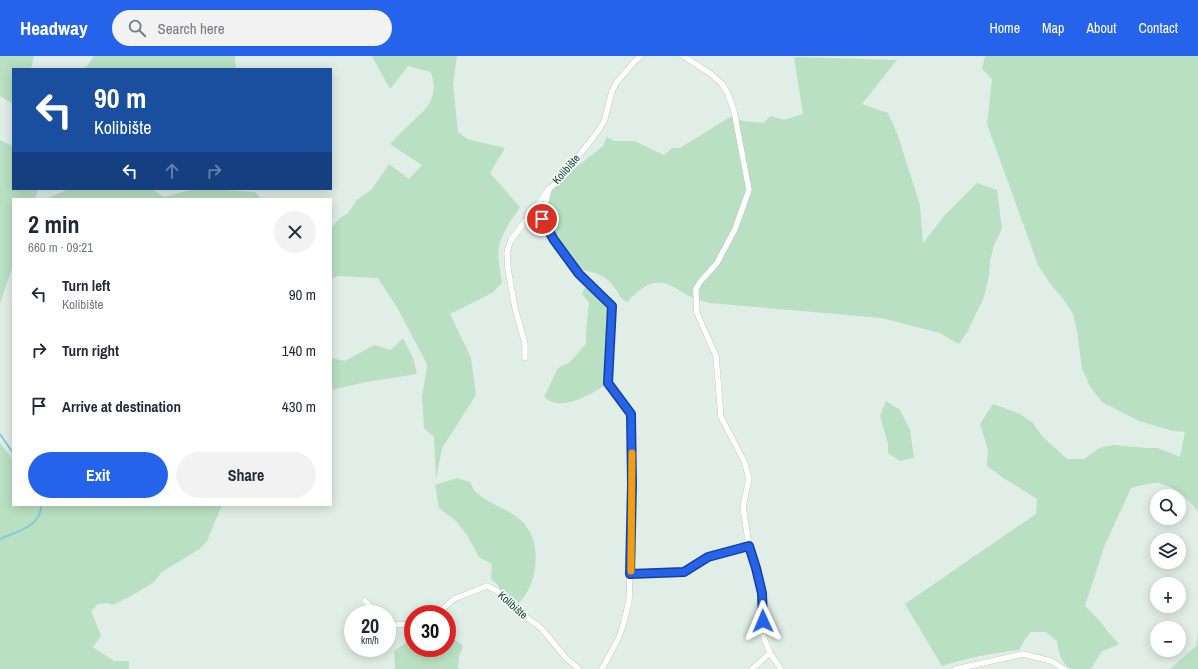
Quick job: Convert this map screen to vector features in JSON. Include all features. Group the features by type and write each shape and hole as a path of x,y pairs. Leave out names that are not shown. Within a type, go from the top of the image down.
{"street":[{"name":"Kolibište","path":"525,358 525,344 515,308 508,270 507,252 511,240 549,189 560,179 593,138 604,122 612,91 617,82 641,56"},
{"path":"683,56 711,74 722,84 728,94 734,111 749,190 735,229 717,263 700,282 696,289 697,313 716,356 721,417 744,461 749,478 743,507 749,546 762,593 763,635 770,653 781,669"},
{"path":"549,189 542,219 554,240 579,274 612,306 608,383 631,414 632,484 629,601 619,637 602,669"},
{"path":"630,574 684,572 708,557 749,546"},
{"name":"Kolibište","path":"447,605 454,599 486,586 497,590 522,614 541,628 567,659 578,669"},
{"path":"365,601 369,605"},
{"path":"752,669 770,653"},
{"path":"956,669 1022,654 1051,660 1064,669"}],"green space":[{"path":"0,56 34,56 31,68 12,68 12,103 0,96"},
{"path":"94,56 235,56 236,68 86,68"},
{"path":"372,56 457,56 453,84 458,132 467,139 505,148 490,173 520,207 506,229 500,242 499,260 502,283 492,293 450,314 471,358 476,395 442,448 436,479 434,437 424,428 422,396 427,367 426,362 398,309 378,278 338,276 332,279 332,227 340,218 348,213 357,200 372,189 389,164 409,179 422,165 390,144 428,106 434,88 431,72 408,66 390,89"},
{"path":"985,56 1198,56 1198,511 1186,499 1186,489 1173,489 1158,483 1131,488 1104,547 1085,606 1119,644 1101,652 1091,669 1071,669 1068,667 1061,656 1057,641 1046,632 1031,632 1019,650 980,656 942,666 905,604 1036,514 1037,499 987,466 988,450 980,424 993,404 1020,414 1033,423 1042,436 1067,459 1084,459 1099,448 1114,445 1158,448 1180,457 1185,432 1173,431 1139,421 1102,402 1091,388 1082,369 1077,331 1073,314 1038,265 987,124 992,79 982,69"},
{"path":"794,57 897,60 862,104 888,113 897,133 920,205 923,243 945,215 977,183 997,190 1002,229 994,245 984,297 968,331 959,344 940,333 881,318 710,303 689,296 664,283 653,283 648,285 634,294 627,302 621,297 608,280 599,274 579,270 541,220 552,190 564,177 603,146 607,137 614,141 634,141 664,155 672,148 680,148 730,117 743,121 763,123 771,116 784,120 803,114"},
{"path":"0,140 12,146 12,190 38,190 35,198 12,198 12,268 0,304"},
{"path":"66,190 154,190 164,197 186,191 222,190 255,192 261,198 48,198"},
{"path":"585,287 610,307 605,377 606,385 575,401 559,403 551,401 544,397 558,368 570,362 586,344 589,302 582,294"},
{"path":"403,338 413,358 417,374 366,382 332,390 332,358 345,361 374,345 391,350"},
{"path":"886,401 900,410 910,430 914,458 900,461 888,453 888,444 880,416"},
{"path":"0,443 12,459 12,506 222,506 207,541 201,548 162,572 154,582 131,596 113,605 107,603 98,604 91,611 101,636 93,647 114,661 129,661 129,669 0,669"},
{"path":"457,478 470,482 474,490 480,496 518,518 529,531 533,539 536,556 532,581 523,598 516,607 502,594 498,585 491,579 492,564 479,557 467,535 456,521 439,508 435,485"},
{"path":"1198,634 1198,669 1170,669 1184,657 1186,657 1186,655 1196,646"},
{"path":"456,641 463,646 459,657 458,669 395,669 394,657 396,657 396,650 404,644 404,657 456,657"}],"waterway":[{"path":"0,434 12,452"},
{"path":"0,539 20,531 33,523 40,512 41,506"}],"slow traffic":[{"path":"631,571 632,453"}],"route":[{"path":"542,219 554,240 579,274 612,306 608,383 631,414 632,484 630,574 684,572 708,557 749,546 762,593 763,621"}]}
